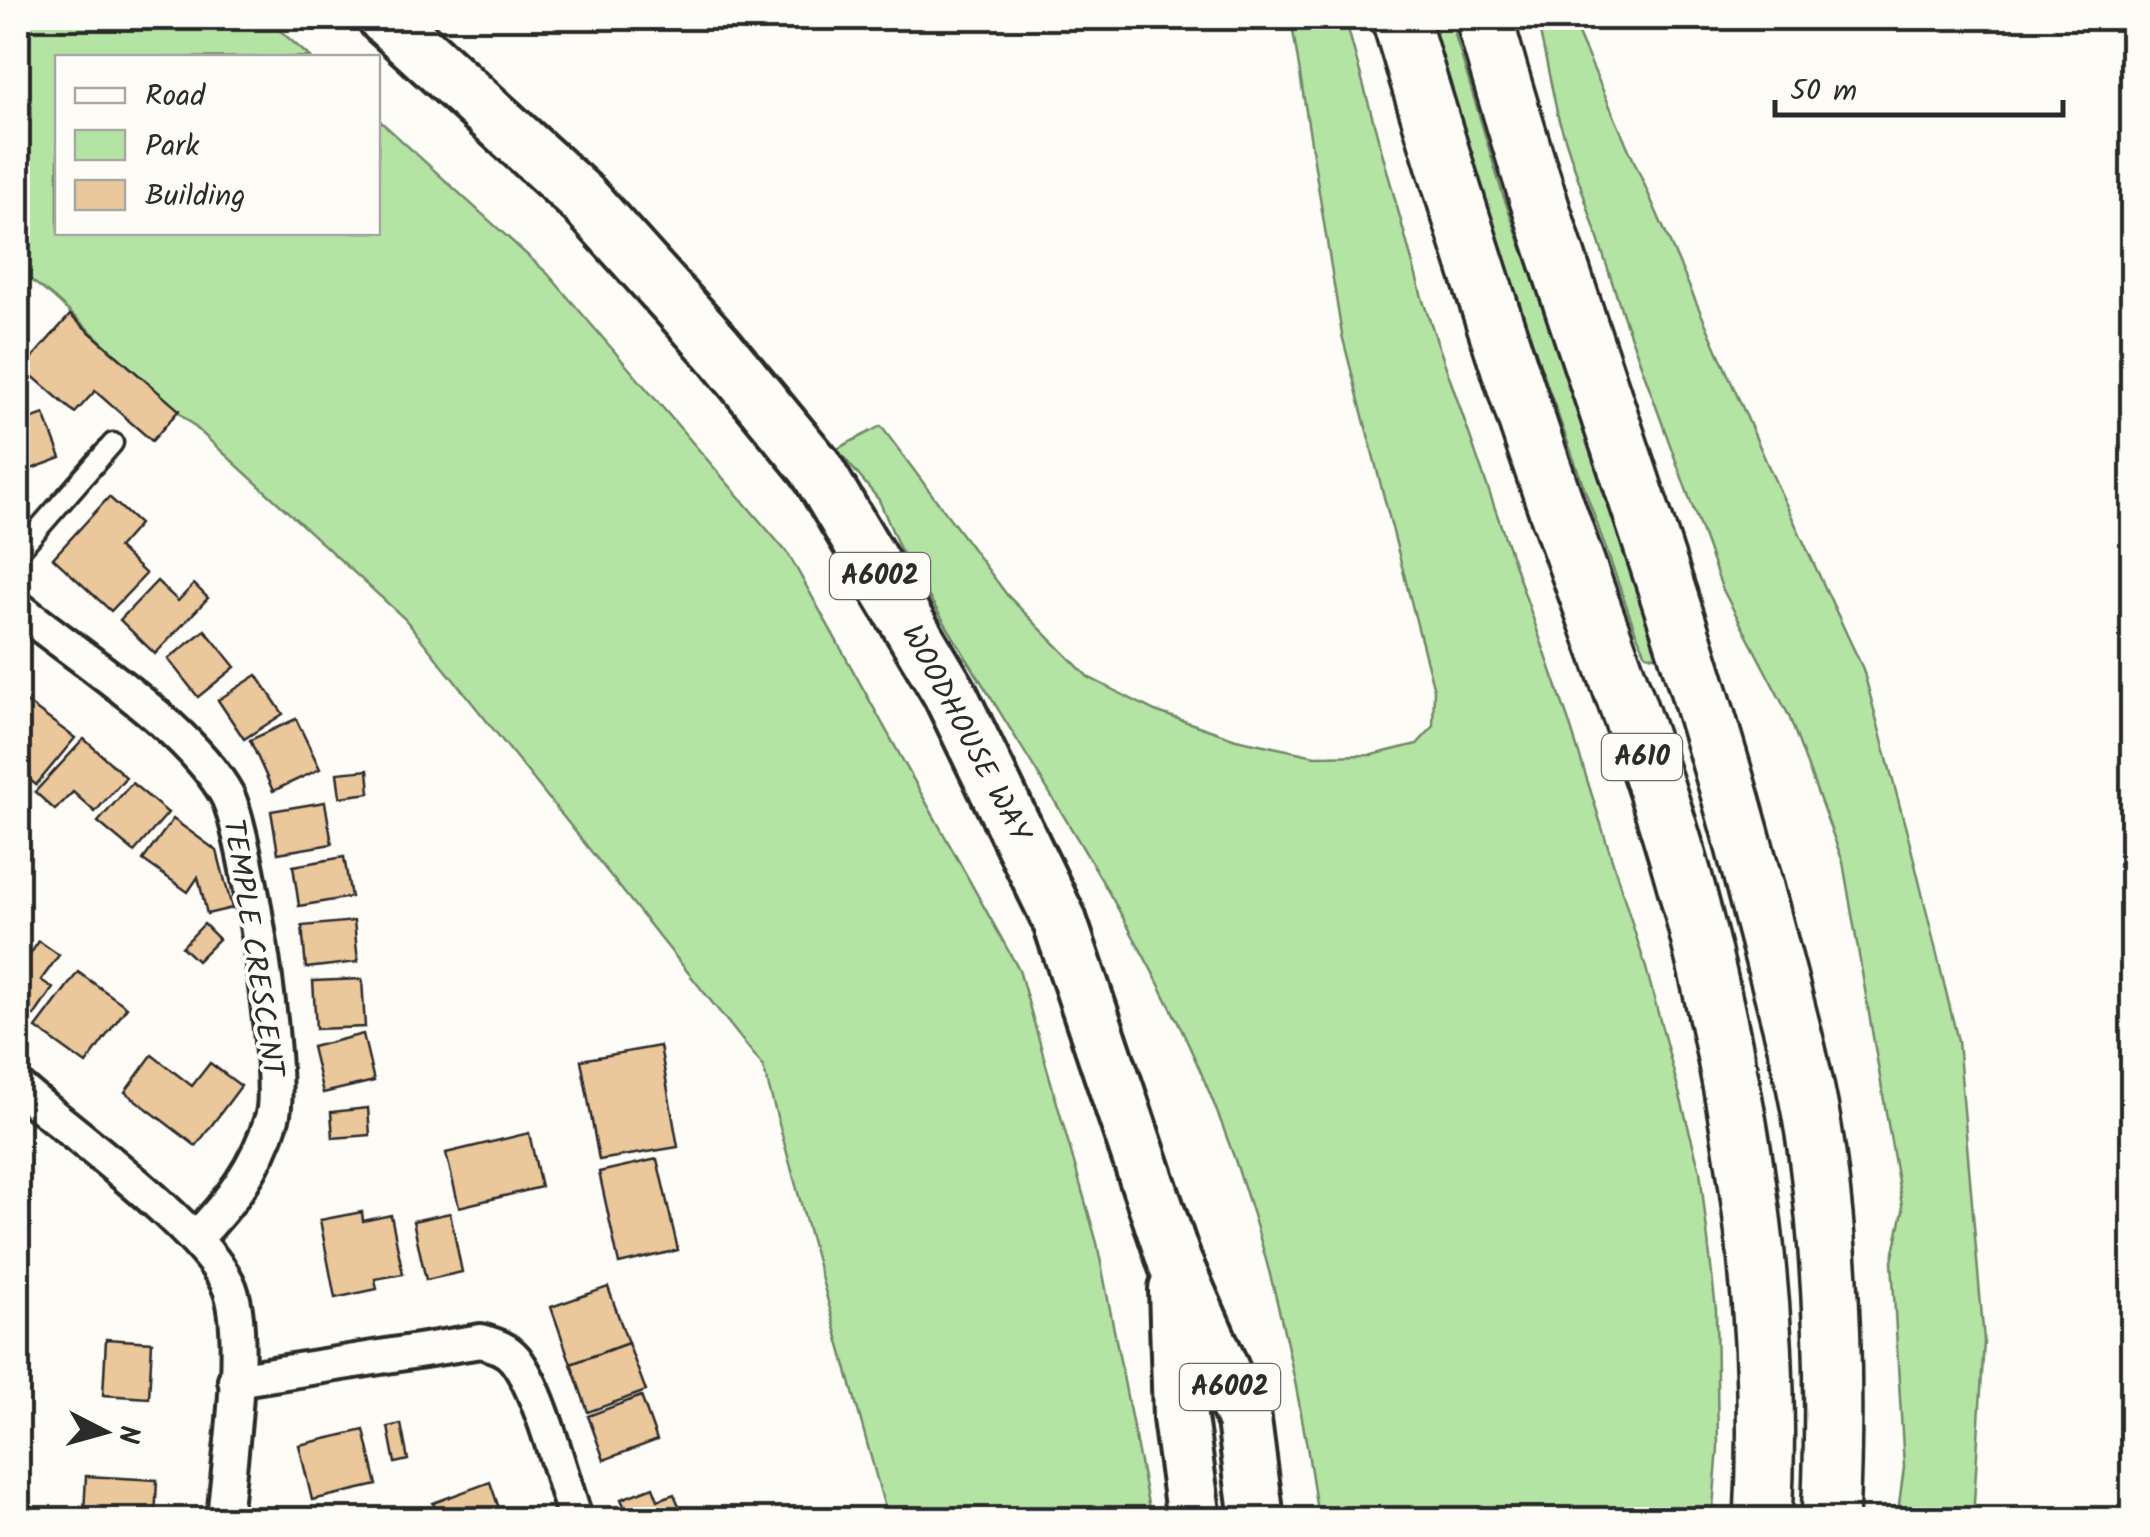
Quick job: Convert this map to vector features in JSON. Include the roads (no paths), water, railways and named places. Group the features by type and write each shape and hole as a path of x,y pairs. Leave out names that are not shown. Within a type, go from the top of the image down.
{"highway":[{"name":"A610","path":"1400,18 1548,482 1691,905 1736,1108 1760,1269 1765,1377 1763,1520"},
{"name":"A610","path":"1484,18 1558,266 1711,724 1789,1020 1817,1151 1830,1282 1835,1407 1830,1520"}],"main road":[{"name":"WOODHOUSE WAY","path":"385,18 584,200 815,467 948,692 1059,920 1175,1263 1244,1420 1257,1520"},
{"name":"WOODHOUSE WAY","path":"1175,1263 1180,1418 1194,1520"}],"street":[{"name":"TEMPLE CRESCENT","path":"18,608 192,748 227,796 242,844 273,1058 274,1114 235,1197 195,1239"},
{"path":"18,1088 195,1239 229,1286 236,1322 235,1380 224,1520"},
{"path":"235,1380 481,1340 503,1348 516,1360 531,1390 576,1520"}],"lane":[{"path":"18,552 113,443"}]}
